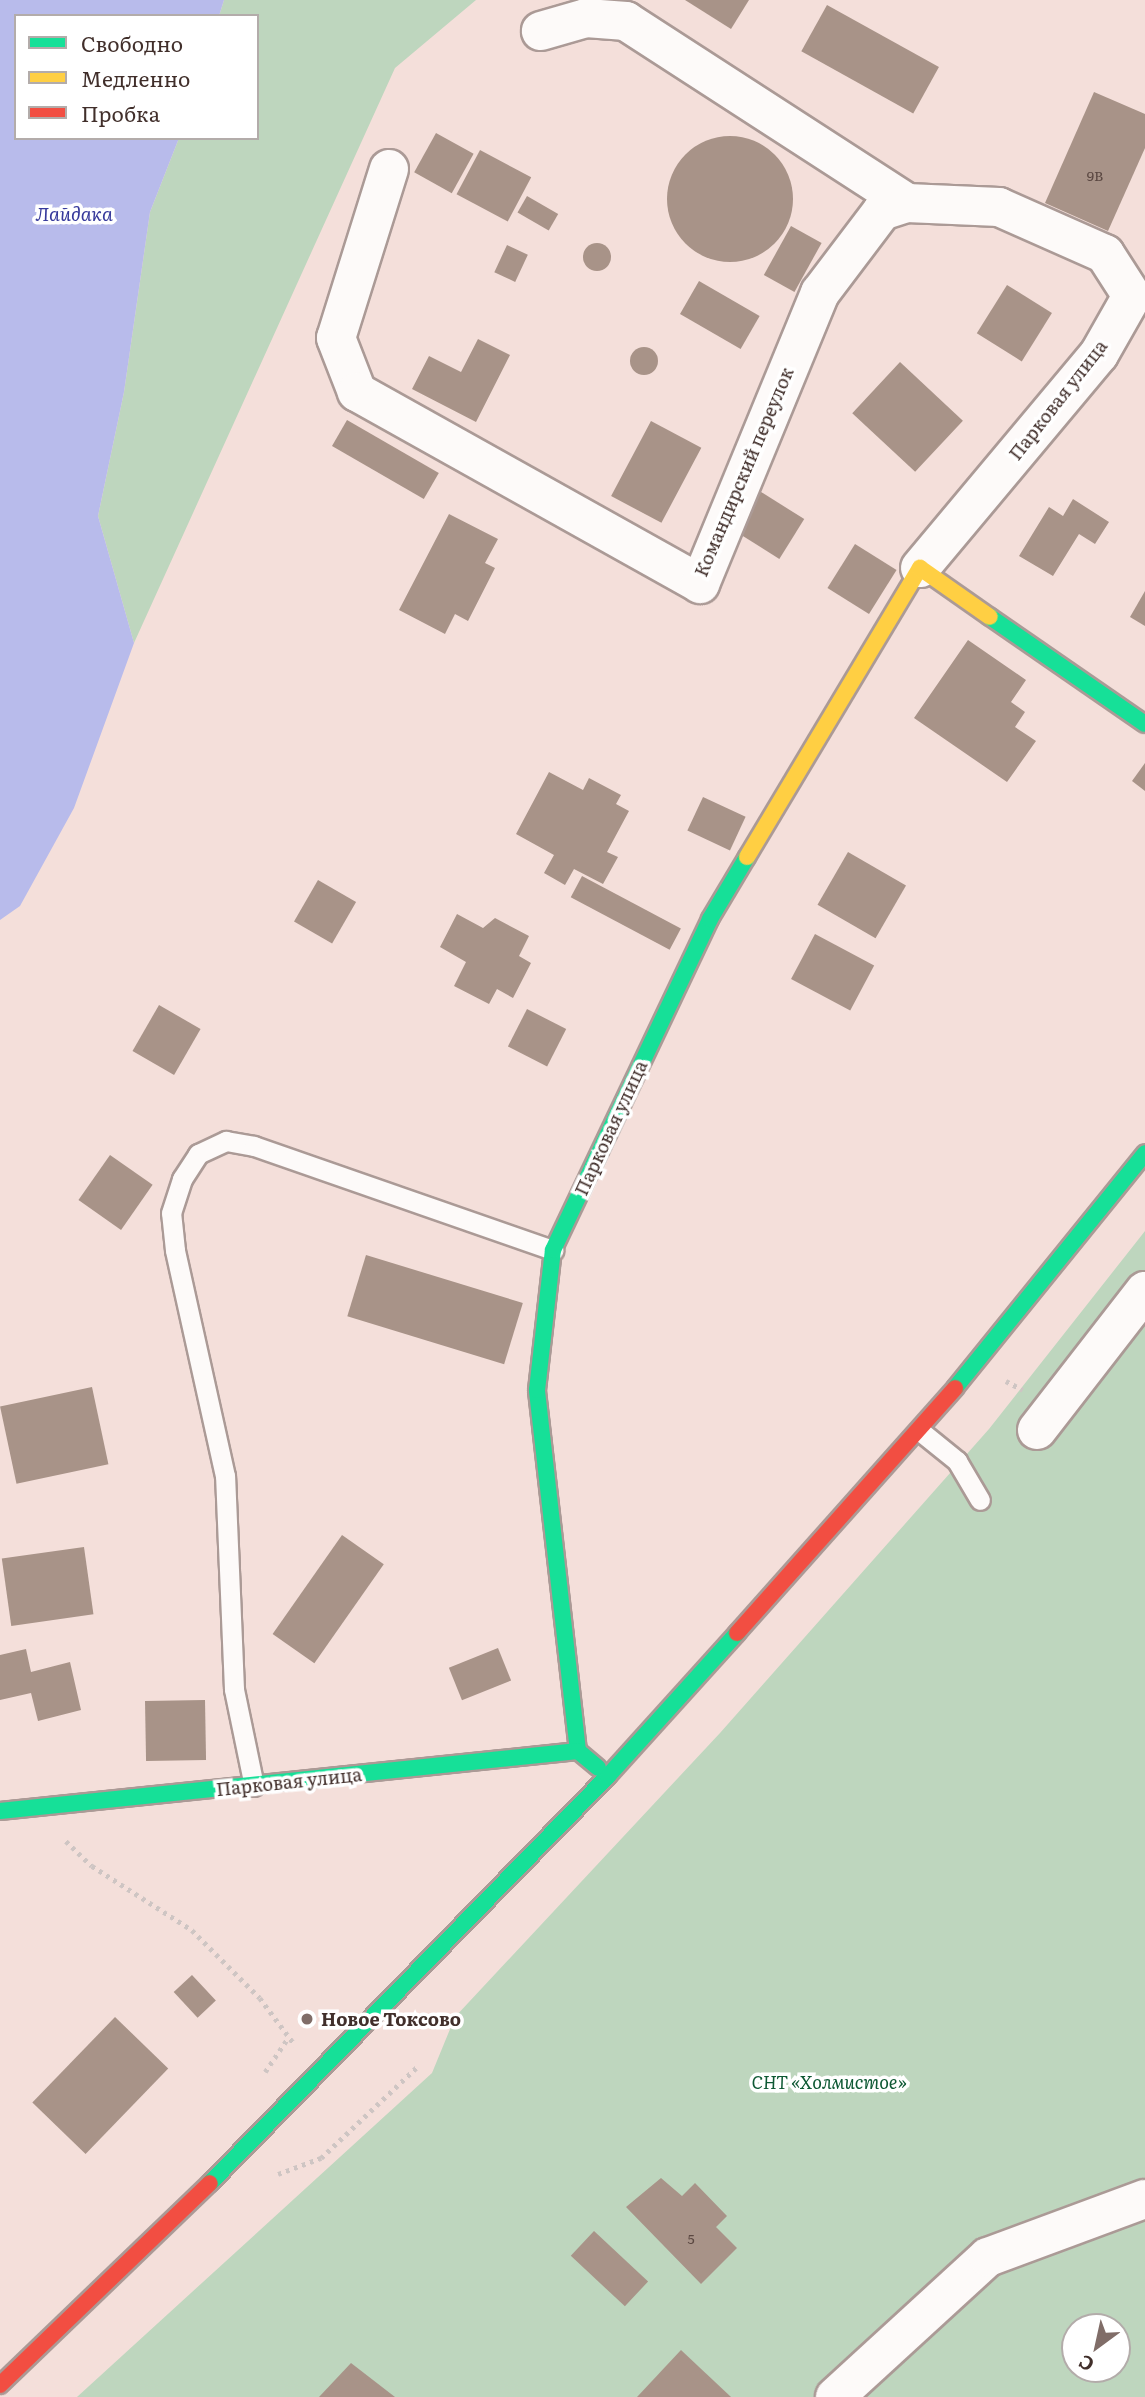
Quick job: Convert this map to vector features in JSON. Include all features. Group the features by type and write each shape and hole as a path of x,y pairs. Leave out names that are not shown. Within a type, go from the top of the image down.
{"street":[{"path":"541,31 586,18 626,21 907,203"},
{"name":"Командирский переулок","path":"389,169 336,338 357,392 700,584 820,293 882,211 907,203"},
{"name":"Парковая улица","path":"0,1811 578,1751 537,1390 553,1250 710,919 920,568 1099,354 1132,296 1105,254 999,207 907,203"},
{"path":"920,568 1145,724"},
{"path":"0,2385 320,2075 608,1776 920,1432 1145,1153"},
{"path":"1046,1418 1145,1291"},
{"path":"578,1751 608,1776"},
{"path":"835,2397 988,2258 1145,2199"}],"lane":[{"path":"254,1786 234,1689 225,1476 175,1250 171,1213 182,1179 198,1154 226,1141 254,1146 553,1250"},
{"path":"920,1432 957,1461 980,1500"}],"path":[{"path":"975,1366 1046,1418"},
{"path":"32,1809 92,1866 192,1930 260,1998 320,2075"}],"green space":[{"path":"224,0 476,0 395,68 134,643 98,516 124,392 150,212 178,140 259,140 259,14 220,14"},
{"name":"СНТ «Холмистое»","path":"1145,1231 1145,2397 77,2397 432,2073 455,2017 720,1733 989,1429"}],"water":[{"name":"Лайдака","path":"0,0 224,0 220,14 14,14 14,140 178,140 150,212 124,392 98,516 134,643 74,808 20,906 0,920"}],"building":[{"path":"685,0 749,0 731,29"},
{"path":"827,5 939,67 913,113 801,51"},
{"path":"1094,92 1145,114 1145,148 1108,231 1045,203"},
{"path":"436,133 474,154 452,193 414,172"},
{"path":"730,136 754,141 775,154 788,175 793,199 788,223 775,244 754,257 730,262 706,257 685,244 672,223 667,199 672,175 685,154 706,141"},
{"path":"480,150 531,177 508,221 457,194"},
{"path":"527,196 558,214 549,230 518,212"},
{"path":"791,226 822,243 794,292 764,275"},
{"path":"597,243 607,247 611,257 607,267 597,271 587,267 583,257 587,247"},
{"path":"507,245 528,255 515,282 494,272"},
{"path":"699,281 760,316 741,349 680,314"},
{"path":"1007,285 1052,313 1022,361 977,333"},
{"path":"478,339 510,355 476,422 412,389 429,356 461,372"},
{"path":"644,347 654,351 658,361 654,371 644,375 634,371 630,361 634,351"},
{"path":"900,362 963,421 915,472 852,413"},
{"path":"347,420 439,473 424,499 332,446"},
{"path":"651,421 701,448 661,523 611,496"},
{"path":"761,492 804,519 779,559 736,532"},
{"path":"1073,499 1109,522 1095,544 1079,534 1053,576 1019,556 1049,507 1063,516"},
{"path":"449,514 498,539 485,563 495,568 468,621 455,614 445,634 399,610"},
{"path":"855,544 897,570 869,614 827,588"},
{"path":"1145,591 1145,626 1130,617"},
{"path":"968,640 1026,680 1011,702 1025,712 1015,727 1036,741 1007,782 914,718"},
{"path":"1145,763 1145,791 1132,781"},
{"path":"549,772 583,790 589,778 621,795 616,804 629,811 607,852 618,857 603,884 574,869 565,885 544,873 554,855 516,834"},
{"path":"703,797 746,817 730,850 687,831"},
{"path":"848,852 906,886 876,938 818,905"},
{"path":"582,876 681,929 670,950 571,897"},
{"path":"318,880 356,902 332,944 294,922"},
{"path":"457,914 483,928 495,918 529,936 519,956 531,963 513,998 497,989 489,1004 454,986 466,962 440,947"},
{"path":"815,934 874,965 850,1010 791,979"},
{"path":"159,1005 201,1029 174,1075 133,1051"},
{"path":"527,1009 566,1029 547,1066 508,1046"},
{"path":"110,1155 153,1185 121,1230 78,1200"},
{"path":"366,1255 523,1303 504,1364 347,1316"},
{"path":"92,1387 108,1464 16,1484 0,1407"},
{"path":"342,1535 384,1564 314,1663 273,1634"},
{"path":"84,1547 93,1614 11,1626 2,1559"},
{"path":"498,1648 511,1680 462,1700 449,1668"},
{"path":"26,1649 31,1672 70,1662 81,1710 38,1721 31,1693 0,1700 0,1655"},
{"path":"205,1700 206,1760 146,1761 145,1701"},
{"path":"192,1975 216,2001 198,2018 174,1992"},
{"path":"115,2017 168,2068 86,2154 32,2103"},
{"path":"661,2178 682,2196 695,2183 727,2216 716,2227 737,2248 701,2284 626,2207"},
{"path":"594,2231 648,2281 625,2306 571,2256"},
{"path":"681,2350 731,2397 637,2397"},
{"path":"351,2363 395,2397 319,2397"}],"traffic: fast":[{"path":"990,617 1145,724"},
{"path":"578,1751 537,1390 553,1250 710,919 747,857"},
{"path":"955,1388 1145,1153"},
{"path":"210,2183 608,1776 737,1633"},
{"path":"0,1811 578,1751 598,1768"}],"traffic: slow":[{"path":"747,857 920,568 990,617"}],"traffic: jam":[{"path":"737,1633 955,1388"},
{"path":"0,2385 210,2183"}],"place":[{"name":"Новое Токсово","path":"307,2019"}]}
